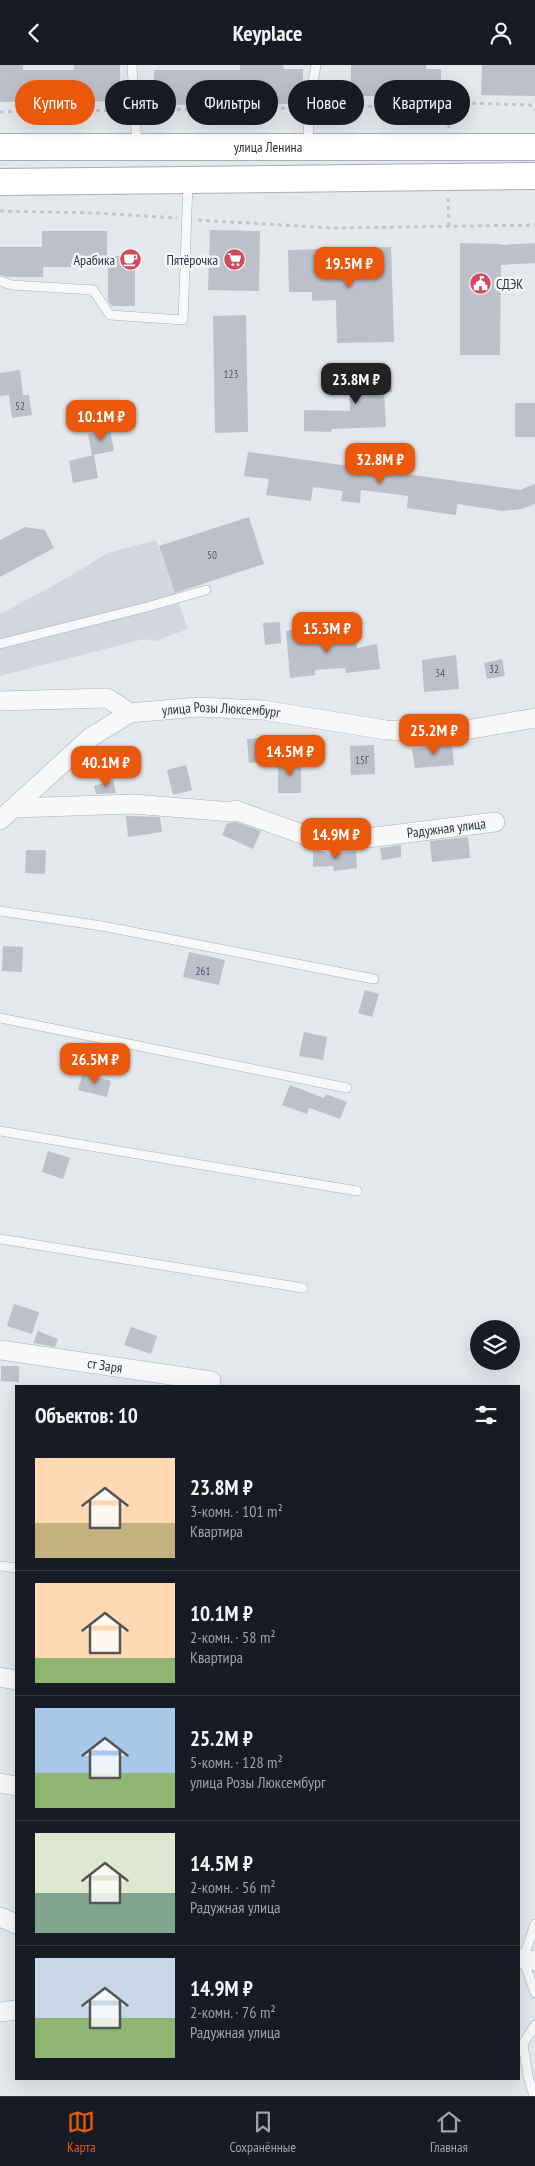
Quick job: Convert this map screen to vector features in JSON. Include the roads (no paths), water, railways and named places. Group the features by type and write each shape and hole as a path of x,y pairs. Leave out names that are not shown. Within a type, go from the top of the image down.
{"main road":[{"name":"улица Ленина","path":"0,147 535,147"},
{"path":"303,179 306,148"},
{"path":"0,182 535,176"}],"street":[{"path":"0,701 107,698 130,713 91,737 0,821"},
{"name":"улица Розы Люксембург","path":"130,713 198,707 263,710 386,730 448,733 535,718"},
{"name":"Радужная улица","path":"14,808 133,803 232,812 235,810 327,843 494,822"},
{"name":"ст Заря","path":"0,1350 211,1381"},
{"path":"0,1677 15,1680"},
{"path":"0,1783 15,1786"},
{"path":"0,1917 15,1924"},
{"path":"0,2012 15,2010"}],"lane":[{"path":"132,65 138,146"},
{"path":"306,148 316,65"},
{"path":"0,281 12,285 93,290 110,315 183,320 188,180"},
{"path":"0,644 148,607 206,590"},
{"path":"0,911 102,926 374,979"},
{"path":"0,1018 347,1088"},
{"path":"0,1131 357,1191"},
{"path":"0,1239 302,1288"},
{"path":"0,1566 15,1568"},
{"path":"535,1924 526,1959 535,1993"},
{"path":"534,2096 528,2076 523,2044 535,2025"}],"place":[{"name":"Арабика","path":"131,260"},
{"name":"Пятёрочка","path":"234,260"},
{"name":"СДЭК","path":"480,284"}]}
